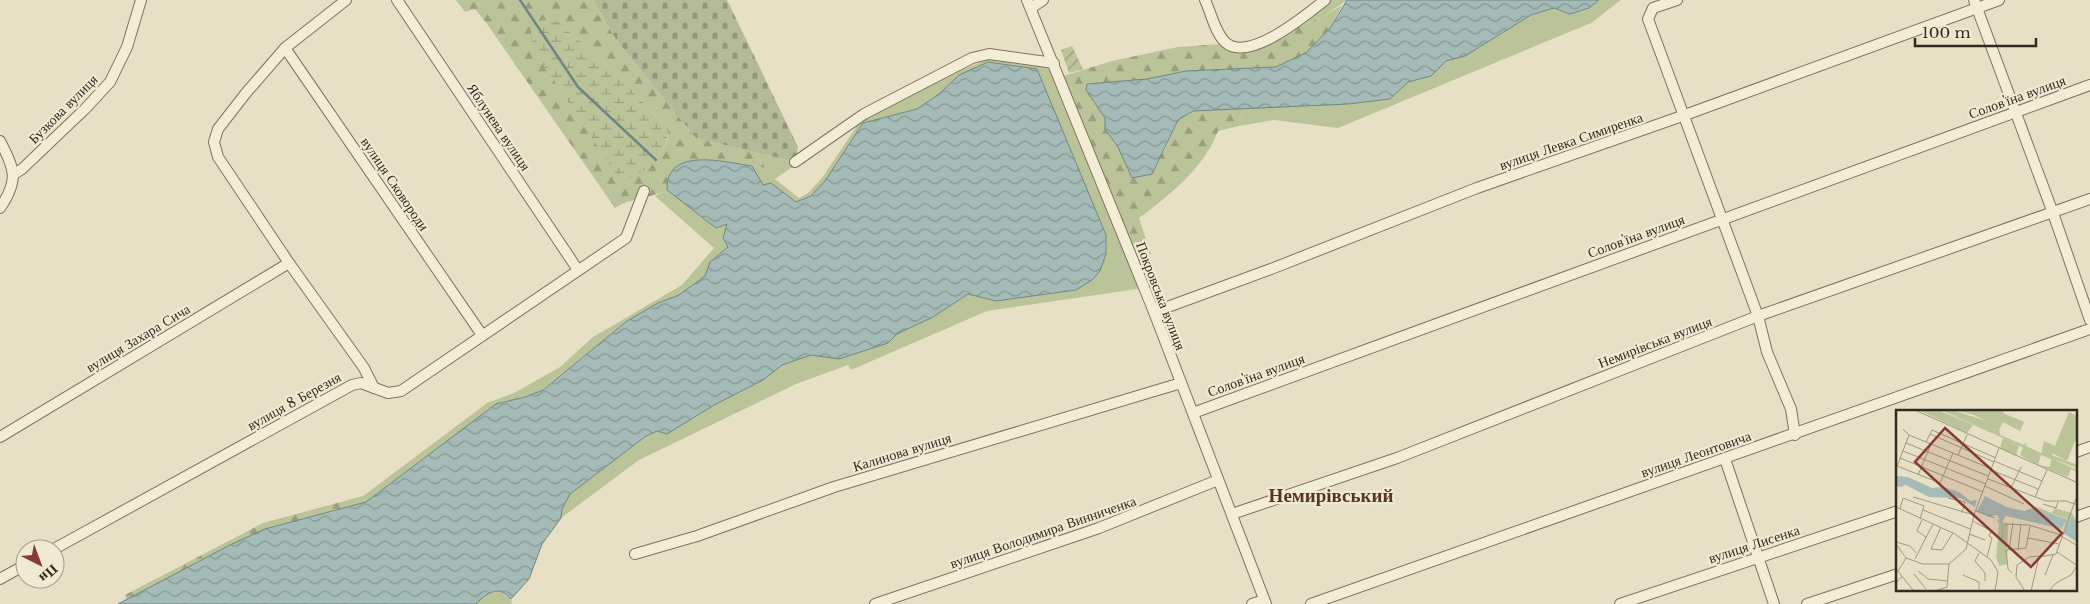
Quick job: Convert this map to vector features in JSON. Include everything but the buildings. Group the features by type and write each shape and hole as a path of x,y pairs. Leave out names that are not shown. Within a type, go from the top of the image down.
{"street":[{"name":"Бузкова вулиця","path":"14,174 22,169 85,110 110,82 127,47 141,0"},
{"path":"346,0 285,48 218,129 214,142 218,157 289,263 364,368 374,388"},
{"name":"Яблунева вулиця","path":"397,0 578,270"},
{"path":"1029,4 1043,0"},
{"path":"1205,0 1219,32 1225,41 1234,47 1258,44 1296,24 1325,0"},
{"path":"1677,0 1654,8 1648,19 1758,316 1767,352 1791,409 1795,435"},
{"name":"вулиця Левка Симиренка","path":"1154,312 1271,270 1477,188 1685,115 1975,4 1999,0"},
{"name":"Покровська вулиця","path":"1029,4 1154,312 1265,602"},
{"path":"1975,4 2053,213 2090,320"},
{"name":"вулиця Сковороди","path":"285,48 482,336"},
{"path":"795,162 864,114 972,58 990,54 1054,63"},
{"name":"Соловʼїна вулиця","path":"1192,413 2090,85"},
{"path":"0,141 12,162 14,174 10,192 0,208"},
{"name":"вулиця 8 Березня","path":"65,543 352,385 362,383 388,393 401,391 626,238 644,191"},
{"name":"Немирівська вулиця","path":"1232,514 1396,458 1758,316 2090,199"},
{"name":"вулиця Захара Сича","path":"0,437 289,263"},
{"name":"вулиця Леонтовича","path":"1311,604 1795,435 2090,329"},
{"name":"Калинова вулиця","path":"635,554 697,536 834,487 1181,384"},
{"path":"2078,451 2090,447"},
{"path":"1725,458 1774,604"},
{"name":"вулиця Володимира Винниченка","path":"875,604 899,600 1099,528 1218,480"},
{"path":"2078,516 2090,512"},
{"name":"вулиця Лисенка","path":"1620,604 1896,513"},
{"path":"0,579 15,571"},
{"path":"1807,604 1896,575"},
{"path":"1252,604 1265,602"}],"green space":[{"path":"456,0 593,0 617,41 696,138 774,157 766,168 718,161 667,181 667,190 615,208 487,24 475,9 465,12","holes":["566,29 621,78 667,128 668,138 664,149"]},
{"path":"593,0 727,0 798,147 795,162 696,138 617,41"},
{"path":"1330,0 1347,0 1321,18 1298,26"},
{"path":"1599,0 1621,0 1591,23 1338,128 1274,120 1239,126 1245,108 1348,104 1390,99 1408,82 1430,76 1446,61 1465,56 1531,15 1554,8 1571,14 1589,8"},
{"path":"1342,5 1331,27 1307,52 1276,67 1186,71 1147,79 1087,84 1086,90 1105,118 1105,129 1118,147 1132,178 1164,151 1178,120 1193,111 1245,108 1239,126 1218,131 1212,144 1195,169 1174,190 1139,218 1151,254 1135,266 1060,77 1112,61 1178,47 1221,44 1234,50 1321,18"},
{"path":"535,21 557,21 621,78 667,128 668,135 663,150 647,168 634,177 621,177 615,173 537,55 532,38 533,26"},
{"path":"1072,46 1083,69 1069,73 1061,50"},
{"path":"988,59 1054,63 1144,288 987,311 851,370 848,365 796,384 639,460 561,518 562,509 570,494 646,436 763,380 782,365 811,355 839,359 888,343 897,334 933,317 968,294 996,301 1076,290 939,94 917,109 863,123 825,181 811,196 796,202 771,183 763,186 752,166 766,168 774,157 795,162 794,166 775,179 799,198 808,193 822,178 860,121 957,72"},
{"path":"667,190 716,228 727,224 725,234 728,247 710,262 706,276 679,295 658,303 627,321 542,390 525,397 496,404 366,502 363,496 487,403 514,393 560,367 593,337 682,285 714,248 655,196"},
{"path":"363,496 366,502 265,529 230,545 127,600 125,595 263,523"},
{"path":"500,590 508,595 512,604 476,604 487,594"}],"water":[{"path":"1347,0 1599,0 1589,8 1570,14 1554,8 1531,15 1465,56 1446,61 1431,76 1408,82 1390,99 1348,104 1193,111 1178,120 1152,174 1132,178 1118,147 1105,129 1105,118 1086,90 1087,84 1147,79 1186,71 1276,67 1307,52 1331,27"},
{"path":"988,62 1037,69 1106,235 1106,254 1100,271 1092,280 1076,290 996,301 968,294 933,317 897,334 888,343 839,359 811,355 782,365 763,380 714,405 667,434 657,431 646,436 570,494 562,509 561,518 542,544 529,579 511,599 507,594 498,591 484,596 476,604 118,604 230,545 265,529 366,502 496,404 525,397 543,390 627,321 658,303 679,295 705,276 710,262 728,247 723,238 727,224 716,228 667,190 669,176 676,167 686,162 699,160 713,160 752,166 763,185 771,183 796,202 811,196 825,181 863,123 917,109 939,94 959,75"}],"waterway":[{"path":"520,0 578,87 656,160"}],"district":[{"name":"Немирівський","path":"1331,495"}]}
